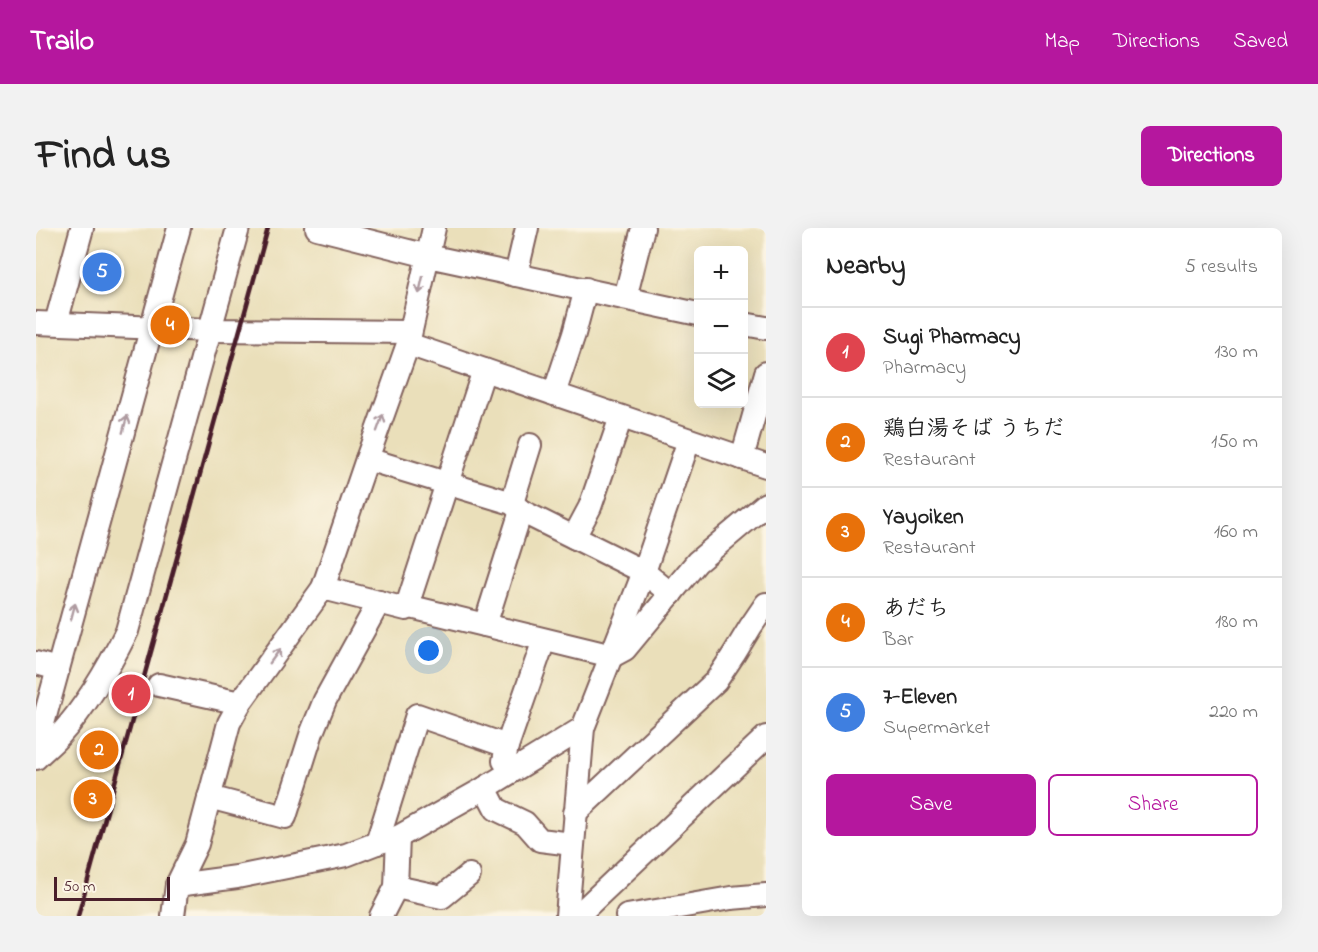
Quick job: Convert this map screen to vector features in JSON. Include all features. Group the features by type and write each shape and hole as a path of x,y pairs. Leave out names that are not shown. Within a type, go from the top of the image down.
{"street":[{"path":"82,228 46,323 409,338 484,370 766,466"},
{"path":"36,748 179,228"},
{"path":"36,758 60,735 87,699 113,659 127,631 238,228"},
{"path":"317,228 516,275 694,313"},
{"path":"173,916 177,885 197,844 229,723 240,703 323,588 409,338 434,228"},
{"path":"516,275 526,228"},
{"path":"625,298 643,228"},
{"path":"554,394 586,289"},
{"path":"748,325 766,328"},
{"path":"407,606 484,370"},
{"path":"742,458 766,373"},
{"path":"574,537 590,507 621,417"},
{"path":"567,916 583,728 644,572 689,440"},
{"path":"485,625 517,507 530,446"},
{"path":"367,459 517,507 644,572 671,594"},
{"path":"323,588 612,656 625,649 697,562 766,504"},
{"path":"209,798 285,817 312,732 325,700 379,602"},
{"path":"575,813 716,681 766,604"},
{"path":"544,640 493,783 496,809 525,823 540,840 572,844"},
{"path":"36,663 58,669"},
{"path":"159,685 240,703"},
{"path":"381,916 396,887 388,840 417,715 507,746"},
{"path":"177,885 237,877 346,855 388,840 493,783 583,728"},
{"path":"577,916 766,737"},
{"path":"396,887 442,897 469,875"},
{"path":"713,916 731,898"},
{"path":"627,916 731,898 764,900"}],"railway":[{"path":"78,916 268,228"}],"place":[{"name":"7-Eleven","path":"102,272"},
{"name":"あだち","path":"170,325"},
{"name":"Sugi Pharmacy","path":"131,694"},
{"name":"鶏白湯そば うちだ","path":"99,750"},
{"name":"Yayoiken","path":"93,799"}]}
